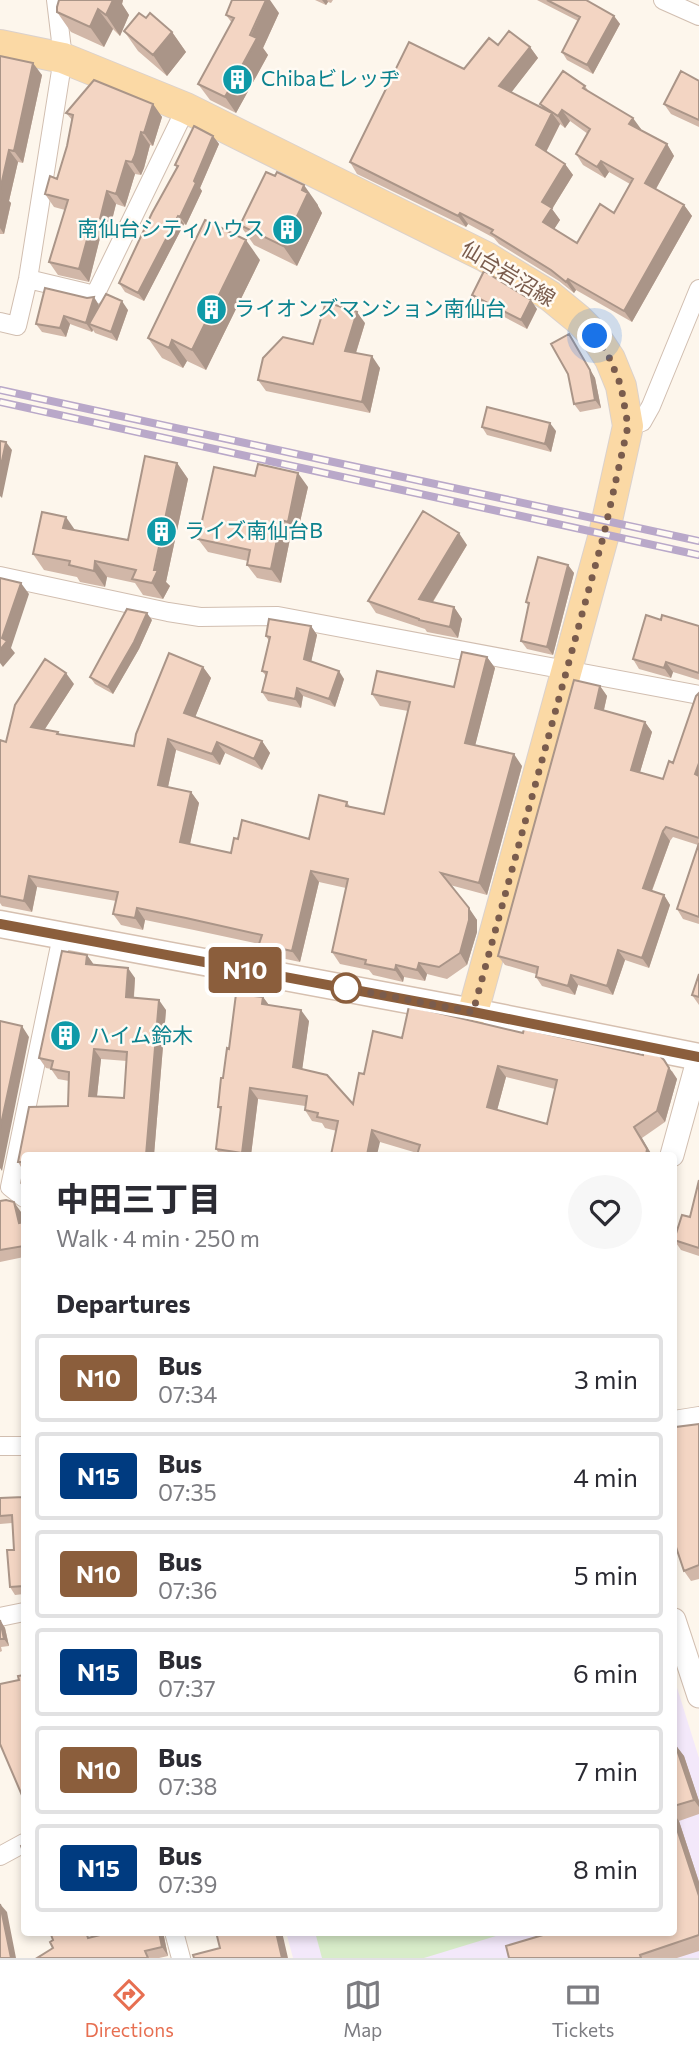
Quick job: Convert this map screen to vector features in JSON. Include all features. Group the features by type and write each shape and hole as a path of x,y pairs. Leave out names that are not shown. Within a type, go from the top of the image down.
{"main road":[{"name":"仙台岩沼線","path":"0,45 63,58 186,108 486,257 550,296 578,319 595,336 610,359 621,386 628,426 604,534 473,1012"},
{"path":"0,924 699,1057"}],"street":[{"path":"0,322 17,326 28,279 63,58 56,0"},
{"path":"663,0 699,16"},
{"path":"28,279 95,295 186,108"},
{"path":"628,426 642,422 651,406 695,309 699,289"},
{"path":"0,576 200,617 278,615 699,695"},
{"path":"11,1190 62,936"},
{"path":"673,1152 699,1057"},
{"path":"677,1420 699,1416"},
{"path":"0,1446 21,1446"},
{"path":"0,1617 21,1613"},
{"path":"677,1629 699,1696"},
{"path":"0,1856 21,1845"},
{"path":"175,1936 181,1958"}],"shaded area":[{"path":"677,1688 699,1758 699,1958 293,1958 287,1936 677,1936"}],"green space":[{"path":"316,1936 496,1936 424,1958 322,1958"}],"building":[{"path":"59,0 113,0 106,15 98,9 90,27 57,12"},
{"path":"232,0 266,0 250,35 257,38 225,97 198,84 234,18 226,15"},
{"path":"547,0 586,0 614,16 587,65 562,52 580,17"},
{"path":"139,13 146,18 150,13 172,32 153,55 124,31"},
{"path":"509,31 530,47 499,86 552,113 536,145 565,164 542,202 552,208 543,222 577,243 600,204 614,213 633,179 601,161 597,167 576,154 590,129 562,110 558,116 540,104 563,71 585,86 583,88 633,118 629,124 667,144 645,183 684,205 624,311 568,279 566,282 491,233 493,230 460,213 458,216 350,162 409,42 464,69 489,38 498,45"},
{"path":"0,56 33,63 14,151 9,150 0,190"},
{"path":"681,71 699,81 699,120 664,104"},
{"path":"94,80 153,104 132,162 126,161 116,194 107,191 98,227 91,225 79,269 49,262 68,200 45,194 50,176 57,179 67,146 73,115 66,113"},
{"path":"194,126 213,136 180,217 178,216 138,293 119,283 178,166 175,165"},
{"path":"266,172 275,176 277,172 304,185 302,190 308,193 283,246 240,225"},
{"path":"205,220 246,240 192,350 172,340 169,348 148,338"},
{"path":"484,271 531,300 521,320 472,295"},
{"path":"45,288 87,298 94,297 86,323 64,316 60,328 36,324"},
{"path":"106,294 122,301 111,332 89,324"},
{"path":"326,302 357,312 345,351 372,356 362,402 258,380 263,358 283,337 313,344"},
{"path":"569,334 590,370 595,400 574,404 568,374 551,344"},
{"path":"487,407 550,423 545,444 482,427"},
{"path":"0,441 6,442 0,470"},
{"path":"145,456 177,463 154,570 158,570 152,583 132,579 136,570 95,561 94,571 69,565 70,561 33,554 42,512 66,517 63,528 128,540"},
{"path":"258,464 298,473 288,522 281,520 271,569 247,565 250,550 198,539 214,467 255,476"},
{"path":"423,511 459,533 419,599 454,607 450,627 419,620 368,601"},
{"path":"538,557 568,565 547,647 521,641 529,603 526,602"},
{"path":"0,578 21,583 2,638 7,641 0,650"},
{"path":"127,609 147,613 108,687 90,677"},
{"path":"646,615 661,620 662,615 699,626 699,673 666,662 664,668 633,659"},
{"path":"269,619 311,626 304,659 339,671 329,699 297,688 295,699 262,692 267,672 262,671 270,637 266,636"},
{"path":"462,652 487,657 465,743 514,754 479,883 441,873 469,908 469,920 460,953 439,967 419,963 417,970 396,965 395,970 365,964 366,960 332,952 348,879 311,871 292,951 259,944 262,935 186,918 137,908 135,918 113,914 118,892 29,876 24,901 0,896 0,740 6,742 15,705 45,659 66,673 31,727 58,732 57,734 134,746 136,734 169,653 203,667 184,713 262,741 254,759 217,742 212,754 168,739 158,785 191,792 180,842 231,853 234,838 238,839 242,820 309,839 319,795 347,802 346,806 384,814 410,702 372,694 377,671 454,687"},
{"path":"574,680 600,686 595,708 645,722 631,770 663,779 669,761 673,763 699,693 699,763 695,774 699,776 699,838 666,827 663,831 643,888 664,895 642,958 618,950 607,986 571,975 568,986 536,977 538,967 498,956"},
{"path":"699,843 699,917 677,909"},
{"path":"62,951 87,955 86,964 128,968 126,997 159,1000 146,1152 21,1152 21,1162 18,1162 29,1107 68,1106 69,1072 51,1069 53,1061 39,1058","holes":["94,1049 127,1052 124,1098 89,1096"]},
{"path":"699,974 699,997 692,995"},
{"path":"236,994 263,997 262,1004 301,1010 293,1067 327,1075 353,1104 359,1073 364,1074 373,1031 402,1038 409,1006 523,1033 524,1029 643,1055 643,1052 660,1056 669,1068 657,1111 634,1127 646,1152 418,1152 420,1145 372,1130 368,1152 332,1152 338,1121 317,1117 318,1113 305,1110 307,1096 250,1088 242,1152 236,1152 216,1149 221,1078 227,1048 229,1049","holes":["498,1066 557,1080 547,1124 487,1107"]},
{"path":"0,1021 22,1026 0,1129"},
{"path":"699,1180 699,1248 677,1241 682,1215 690,1217"},
{"path":"0,1201 14,1202 21,1223 21,1246 0,1250"},
{"path":"699,1424 699,1565 684,1571 677,1550 677,1427"},
{"path":"21,1497 21,1586 10,1587 7,1550 14,1550 12,1515 0,1516 0,1498"},
{"path":"0,1620 4,1639 0,1639"},
{"path":"18,1676 21,1676 21,1793 0,1744 0,1684 19,1680"},
{"path":"677,1750 694,1800 677,1805"},
{"path":"677,1829 699,1896 699,1935 640,1955 641,1958 509,1958 506,1946 540,1936 677,1936"},
{"path":"0,1904 11,1958 0,1958"},
{"path":"52,1936 160,1936 162,1947 145,1951 148,1958 37,1958 53,1948 50,1942 53,1940"},
{"path":"217,1936 277,1936 282,1958 194,1958 193,1955 220,1948"}],"railway":[{"path":"0,390 699,541"},
{"path":"0,402 699,555"}],"bus line":[{"name":"N10","path":"0,924 699,1057"}],"place":[{"name":"Chibaビレッヂ","path":"238,79"},
{"name":"南仙台シティハウス","path":"288,229"},
{"name":"ライオンズマンション南仙台","path":"211,309"},
{"name":"ライズ南仙台B","path":"161,531"},
{"name":"ハイム鈴木","path":"66,1036"}],"route":[{"path":"346,988 473,1012 604,534 628,426 621,386 610,359 595,336"}]}
